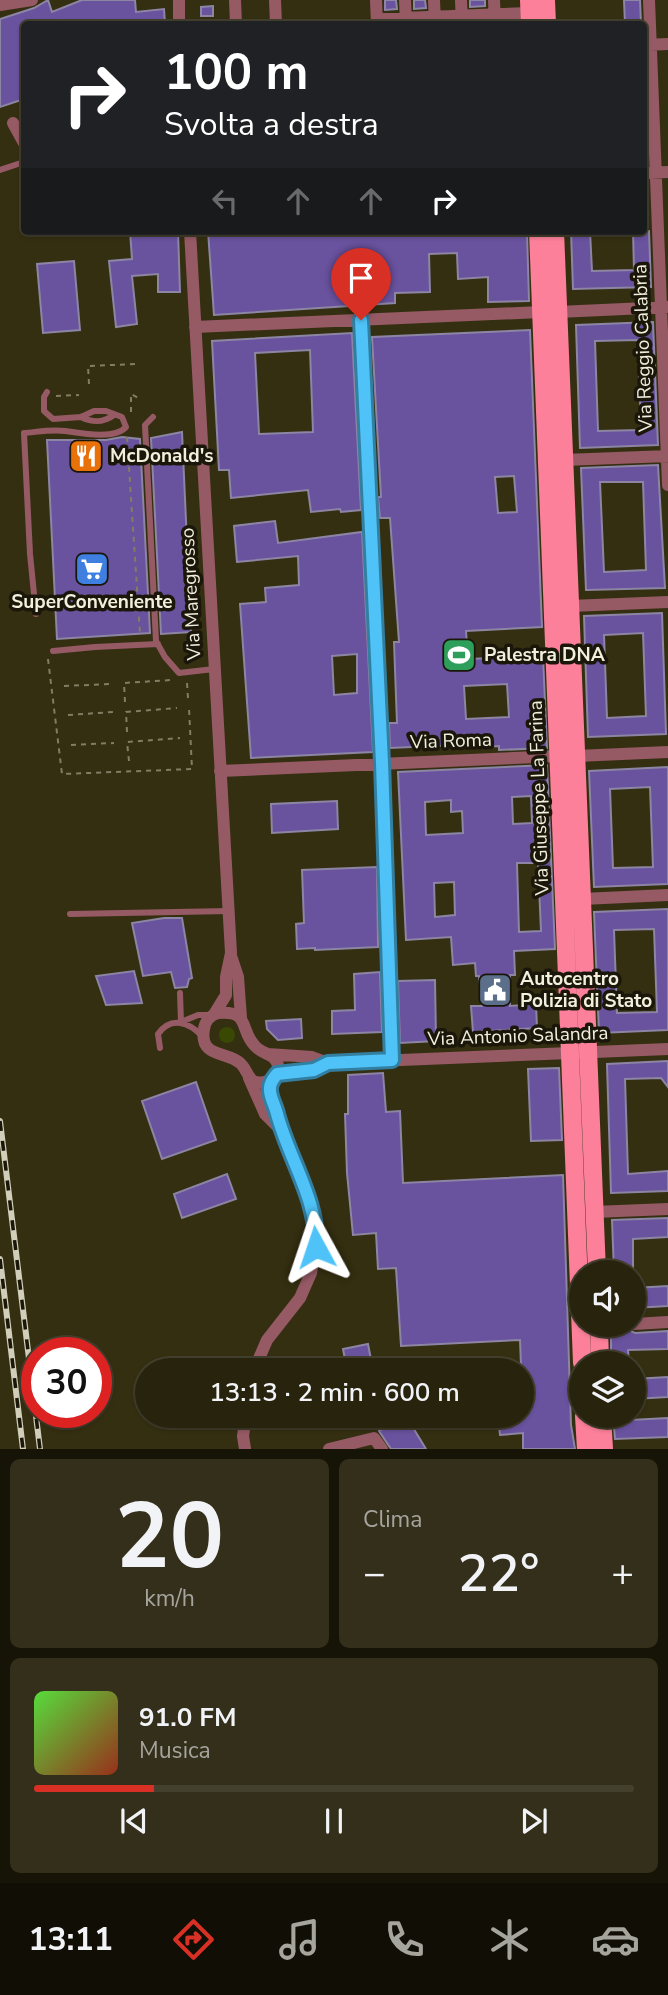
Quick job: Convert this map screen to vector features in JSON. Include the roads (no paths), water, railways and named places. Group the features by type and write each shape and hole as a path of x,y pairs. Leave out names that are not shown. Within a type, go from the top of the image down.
{"main road":[{"path":"546,0 547,21"},
{"name":"Via Giuseppe La Farina","path":"539,235 550,312 564,460 570,606 567,756 582,899 579,1053 582,1351"},
{"name":"Via Giuseppe La Farina","path":"555,235 550,312 579,1053 596,1260"},
{"path":"585,1428 586,1449"},
{"path":"603,1428 604,1449"}],"street":[{"path":"0,5 32,0"},
{"path":"178,0 179,21"},
{"path":"235,0 236,21"},
{"path":"275,0 276,21"},
{"path":"376,0 377,21"},
{"path":"405,0 406,21 495,19 529,12"},
{"path":"434,0 435,21"},
{"path":"461,0 462,20"},
{"path":"494,0 495,19"},
{"name":"Via Reggio Calabria","path":"649,0 647,45 664,307 668,485"},
{"path":"647,45 668,44"},
{"path":"13,123 21,138"},
{"name":"Via Maregrosso","path":"190,235 231,956"},
{"path":"195,327 664,307"},
{"path":"361,320 382,763 392,1060"},
{"path":"564,460 667,456"},
{"path":"570,606 668,602"},
{"name":"Via Roma","path":"220,771 668,752"},
{"path":"582,899 668,895"},
{"path":"231,956 226,977 226,995 205,1025 205,1039 214,1053 238,1061 247,1074 265,1114 281,1130"},
{"path":"231,956 238,976 241,1018 253,1045 268,1054 276,1063 270,1093 315,1221 316,1247 311,1273 300,1298 267,1340 259,1358"},
{"path":"214,1014 229,1013 241,1018"},
{"name":"Via Antonio Salandra","path":"328,1063 668,1049"},
{"path":"268,1054 312,1057 328,1063"},
{"path":"247,1074 258,1083 265,1083 275,1077 314,1070 328,1063"},
{"path":"594,1212 668,1209"},
{"path":"646,1323 668,1322"},
{"path":"244,1428 245,1449"},
{"path":"329,1449 374,1437 382,1449"}],"lane":[{"path":"0,170 21,163"},
{"path":"36,614 28,527 24,433 64,431 78,435 122,432 126,427 125,420 106,411 94,411 81,417 53,419 44,411 50,394"},
{"path":"153,417 145,425 158,644 179,673 214,669"},
{"path":"50,649 158,644"},
{"path":"70,915 229,911"},
{"path":"179,1022 180,993"},
{"path":"160,1048 158,1034 163,1028 198,1015 214,1014"},
{"path":"179,1022 193,1027 205,1039"}],"railway":[{"path":"0,1121 40,1449"},
{"path":"0,1259 23,1449"}],"place":[{"name":"McDonald's","path":"86,456"},
{"name":"SuperConveniente","path":"92,569"},
{"name":"Palestra DNA","path":"459,655"},
{"name":"Autocentro Polizia di Stato","path":"495,990"}]}
